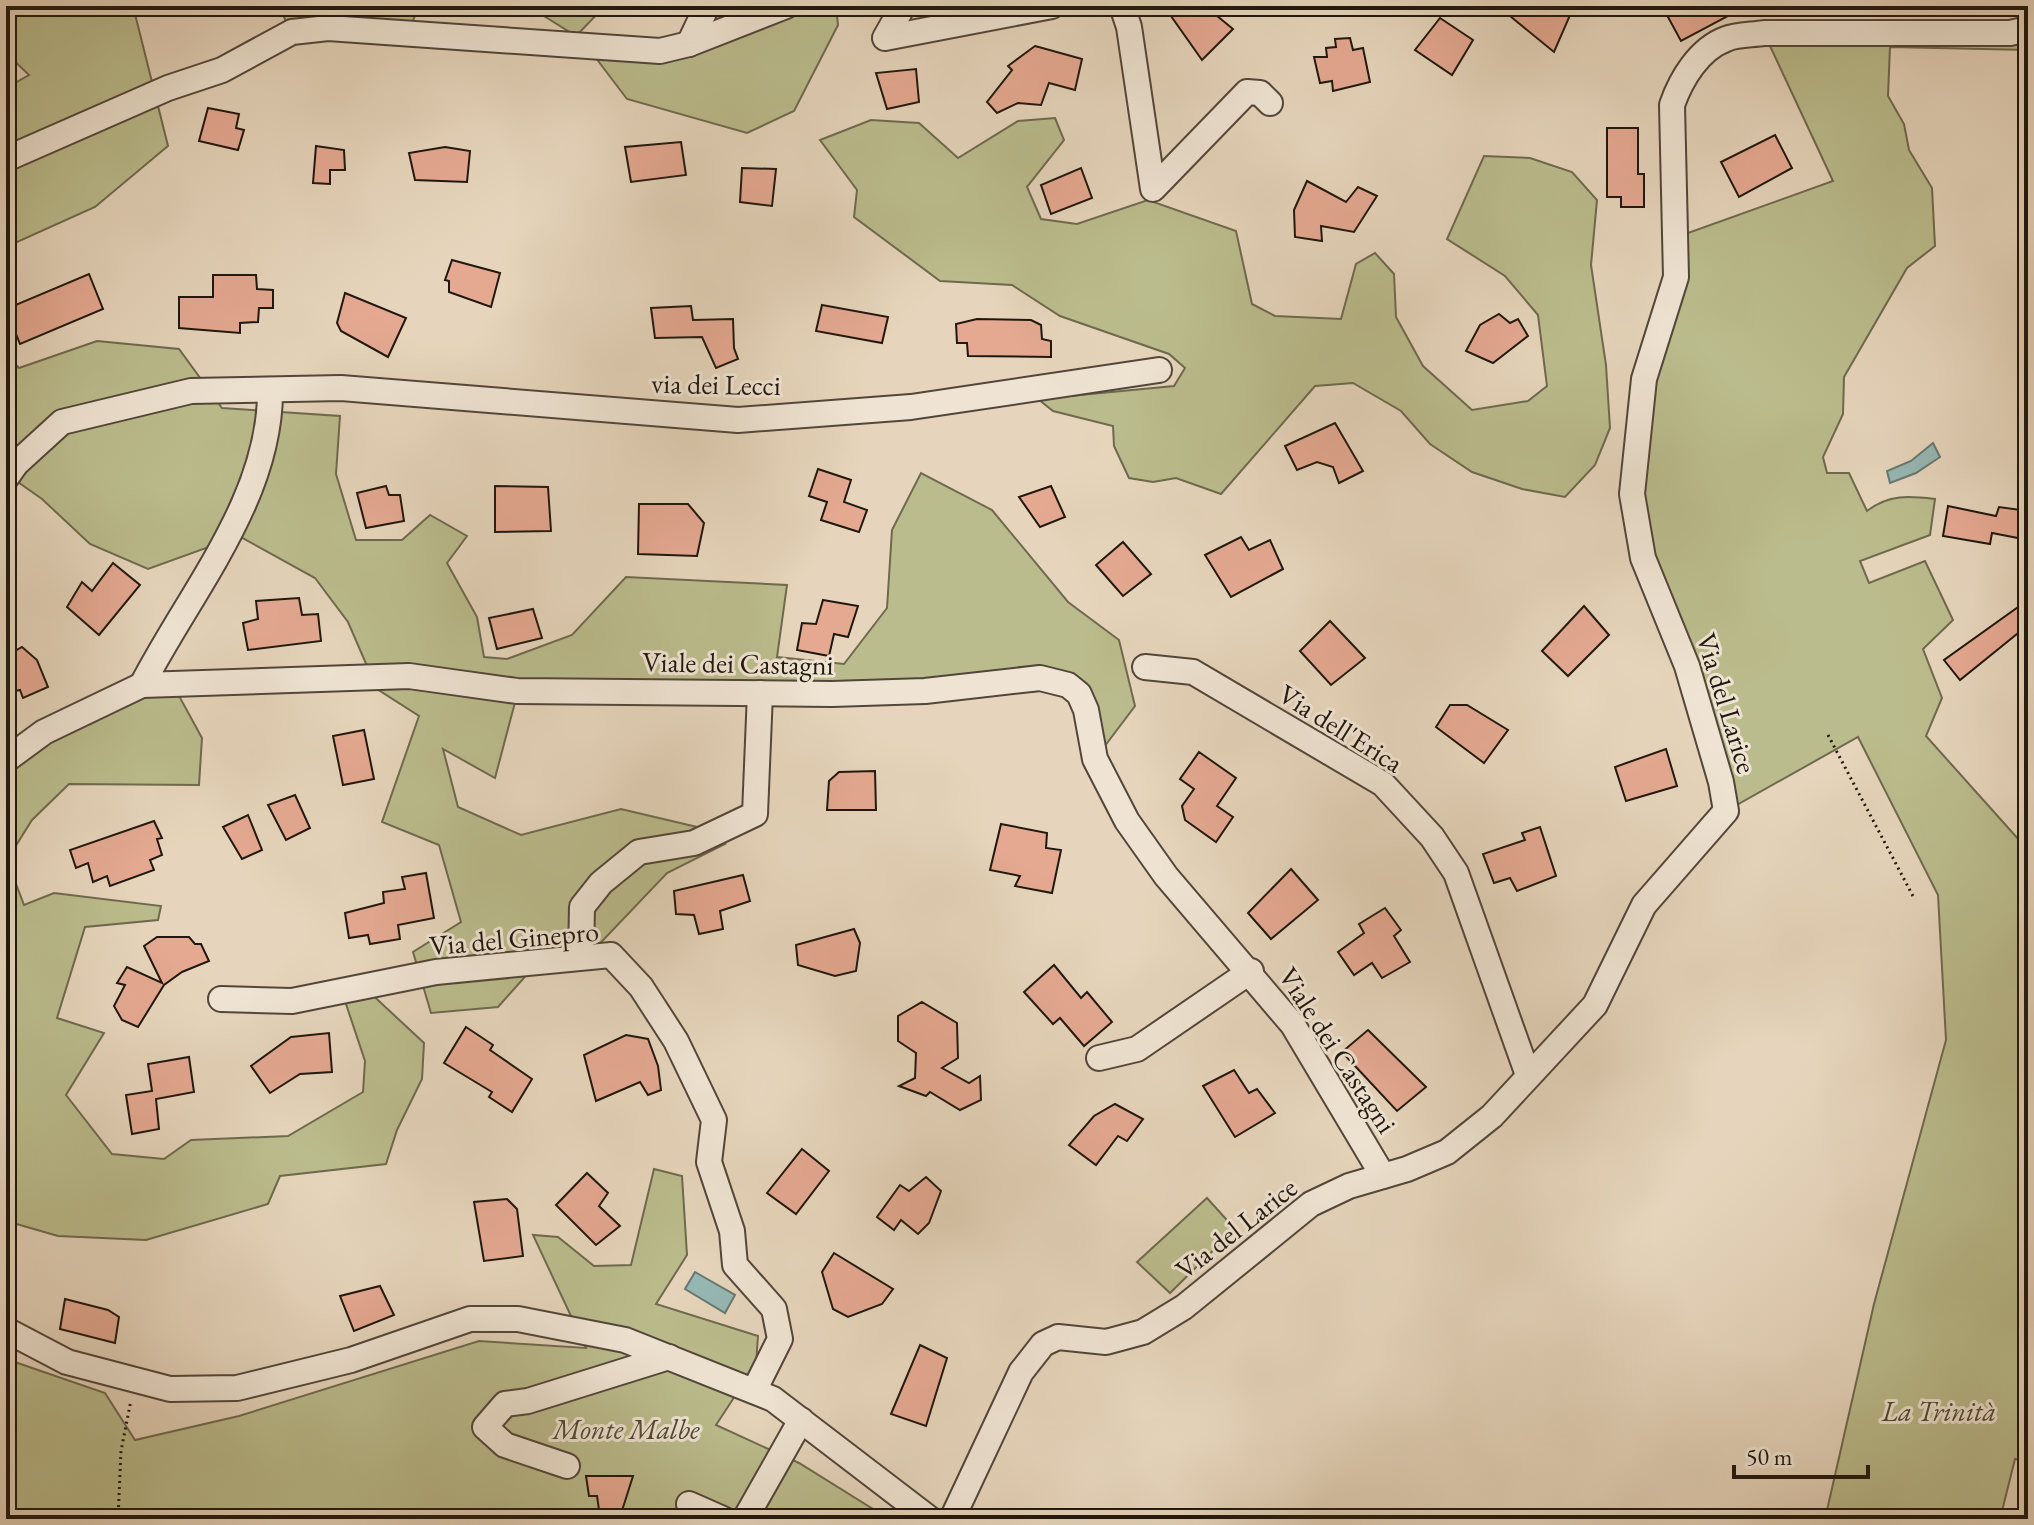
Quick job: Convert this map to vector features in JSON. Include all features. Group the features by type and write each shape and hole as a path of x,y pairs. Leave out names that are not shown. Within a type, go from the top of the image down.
{"street":[{"path":"689,44 707,6"},
{"path":"6,159 168,88 222,70 292,32 328,28 660,51 689,44 786,6"},
{"path":"903,6 885,38 1052,6"},
{"path":"1122,6 1129,27 1153,189 1247,92 1260,93 1270,103"},
{"name":"Via del Larice","path":"952,1519 1021,1372 1043,1344 1058,1337 1106,1342 1143,1332 1184,1307 1311,1204 1349,1186 1447,1152 1492,1116 1595,1005 1644,905 1726,811 1687,666 1643,558 1632,494 1644,379 1676,277 1672,105 1681,80 1703,54 1726,39 1764,33 2010,33 2028,29"},
{"name":"via dei Lecci","path":"270,390 341,388 738,420 911,407 1159,370"},
{"path":"6,478 62,422 191,391 270,390 270,418 248,496 142,685 44,732 6,760"},
{"name":"Via dell'Erica","path":"1145,667 1193,672 1383,784 1432,837 1456,873 1528,1075"},
{"name":"Viale dei Castagni","path":"142,685 409,676 517,691 925,691 1040,678 1068,685 1079,694 1086,710 1095,759 1127,821 1166,876 1251,971 1293,1025 1383,1176"},
{"path":"581,957 582,907 601,883 639,852 694,843 755,814 760,693"},
{"name":"Via del Ginepro","path":"221,999 292,1001 436,972 611,955 641,987 676,1041 714,1120 709,1162 732,1231 735,1265 774,1309 780,1339 754,1391"},
{"path":"1099,1058 1137,1049 1251,971"},
{"path":"6,1330 67,1362 170,1389 237,1388 351,1360 470,1319 518,1319 625,1340 773,1399 930,1519"},
{"path":"567,1466 505,1445 485,1427 505,1404 528,1401 669,1357"},
{"path":"745,1519 801,1420"},
{"path":"689,1504 723,1519"}],"path":[{"path":"1828,735 1914,898"},
{"path":"118,1519 121,1451 136,1379"},
{"path":"6,1510 8,1519"}],"green space":[{"path":"6,6 133,6 168,146 95,207 6,247 6,88 29,75 6,53"},
{"path":"278,6 419,6 407,35 292,32"},
{"path":"528,6 605,6 576,36"},
{"path":"709,6 836,6 838,25 794,111 747,133 627,99 586,45 698,40"},
{"name":"La Trinità","path":"2028,29 2028,50 1890,47 1888,96 1904,124 1909,150 1932,188 1935,246 1907,268 1844,377 1843,414 1823,457 1827,473 1849,473 1867,511 1891,499 1935,499 1930,535 1860,561 1869,583 1925,561 1953,620 1923,649 1942,698 1926,736 2028,850 2028,1462 2015,1459 2000,1519 1825,1519 1874,1304 1946,1040 1938,895 1858,737 1726,811 1632,487 1674,238 1833,181 1764,33"},
{"path":"1055,118 1064,140 1027,187 1041,219 1077,224 1148,200 1236,231 1252,304 1275,316 1341,319 1356,264 1375,253 1394,274 1396,317 1423,366 1472,410 1528,401 1547,386 1538,315 1505,276 1447,239 1484,156 1530,158 1572,172 1597,200 1591,265 1606,365 1610,428 1595,465 1565,497 1522,489 1472,472 1430,444 1401,411 1353,383 1315,386 1221,494 1176,478 1153,482 1129,478 1114,446 1113,426 1053,411 1038,399 1174,386 1185,368 1169,354 1060,316 1012,285 940,281 854,217 857,190 820,140 871,120 919,123 958,158 1018,121"},
{"path":"97,341 179,349 222,408 340,416 336,474 356,540 402,540 430,515 467,536 447,563 477,617 484,657 507,659 572,635 626,577 787,585 777,657 844,664 887,608 892,530 921,473 992,510 1068,602 1119,640 1135,706 1095,759 1068,685 518,691 495,778 443,749 458,807 521,835 621,809 697,827 725,844 667,873 587,957 539,961 498,1007 431,1013 413,952 461,922 439,845 382,822 419,716 377,689 348,622 315,578 239,536 148,569 90,544 42,499 8,475 19,461 6,442 6,355 19,368"},
{"path":"142,685 178,694 202,738 199,785 69,784 32,820 7,860 24,905 54,893 161,906 158,920 85,927 57,1018 104,1033 66,1095 112,1154 164,1159 191,1140 288,1136 363,1092 365,1061 342,992 365,988 424,1043 422,1079 397,1130 386,1164 280,1176 268,1204 146,1240 58,1236 6,1221 6,760"},
{"name":"Monte Malbe","path":"654,1169 682,1176 687,1255 656,1304 758,1336 756,1364 716,1425 799,1463 889,1519 6,1519 6,1359 105,1393 135,1440 239,1416 479,1341 586,1348 533,1235 558,1237 594,1266 631,1265"},
{"path":"1207,1198 1235,1229 1170,1293 1137,1262"}],"water":[{"path":"1933,443 1940,457 1916,473 1890,483 1887,471 1911,461"},
{"path":"695,1272 735,1295 725,1313 685,1289"}],"building":[{"path":"1180,6 1205,6 1233,29 1202,60 1171,16"},
{"path":"1515,6 1574,6 1554,52 1510,16"},
{"path":"1662,6 1724,6 1730,15 1681,41"},
{"path":"1440,18 1473,40 1452,75 1415,50"},
{"path":"1350,38 1353,50 1363,48 1370,82 1333,91 1332,81 1320,83 1314,57 1327,57 1326,48 1336,47 1335,39"},
{"path":"1035,46 1082,59 1075,90 1049,83 1041,105 1018,103 997,113 987,102 1012,70 1008,66"},
{"path":"916,69 919,102 887,109 876,73"},
{"path":"208,108 239,114 236,128 244,130 238,150 199,141"},
{"path":"1607,128 1638,128 1638,174 1644,174 1644,207 1621,207 1621,197 1607,197"},
{"path":"1775,135 1792,168 1739,197 1721,162"},
{"path":"681,142 686,175 631,182 625,147"},
{"path":"316,146 344,150 345,170 330,170 330,184 313,183"},
{"path":"445,147 470,151 467,182 415,180 409,153"},
{"path":"742,168 776,169 772,206 740,202"},
{"path":"1081,168 1092,198 1051,214 1041,185"},
{"path":"1307,181 1346,202 1358,187 1377,196 1354,232 1321,226 1322,241 1295,237 1294,210"},
{"path":"452,260 500,273 491,307 449,292 449,281 445,280"},
{"path":"89,274 103,309 20,344 6,309"},
{"path":"213,275 256,275 257,289 273,290 273,308 259,308 258,322 240,323 240,333 179,328 179,297 213,297"},
{"path":"345,293 406,318 388,357 341,331 337,323"},
{"path":"822,305 888,317 882,343 816,331"},
{"path":"691,306 693,320 733,319 734,348 738,359 716,368 702,337 655,338 651,308"},
{"path":"1499,314 1510,323 1518,319 1528,336 1493,363 1466,351 1480,325"},
{"path":"977,319 1031,320 1041,325 1042,339 1051,341 1051,357 968,356 967,343 957,343 956,324"},
{"path":"1335,423 1363,471 1339,483 1333,467 1317,462 1297,470 1285,446"},
{"path":"818,469 851,480 844,502 867,510 859,532 821,520 827,502 809,496"},
{"path":"386,486 389,495 400,495 404,521 366,528 357,493"},
{"path":"495,486 548,487 551,531 495,532"},
{"path":"1051,486 1065,517 1040,527 1019,497"},
{"path":"639,504 688,504 704,523 697,556 638,554"},
{"path":"1948,506 1996,516 1999,507 2028,511 2028,540 1992,533 1990,544 1943,536"},
{"path":"1241,537 1249,550 1270,540 1283,569 1231,597 1205,555"},
{"path":"1123,542 1151,574 1123,596 1096,565"},
{"path":"113,563 140,585 99,635 67,607 82,582 92,591"},
{"path":"299,598 302,615 318,614 321,641 248,650 243,623 258,619 256,601"},
{"path":"823,600 858,606 848,637 834,634 829,656 797,650 802,623 816,624"},
{"path":"2028,600 2028,625 1960,680 1944,660"},
{"path":"1584,606 1609,635 1568,676 1542,651"},
{"path":"533,609 542,638 497,649 489,618"},
{"path":"1330,621 1365,658 1331,685 1300,651"},
{"path":"22,647 37,660 48,687 23,698 20,690 6,693 6,656"},
{"path":"1450,705 1467,705 1508,730 1484,763 1436,727"},
{"path":"364,730 374,779 343,785 333,736"},
{"path":"1666,749 1677,786 1626,801 1615,767"},
{"path":"1199,752 1236,778 1217,806 1233,817 1216,842 1185,820 1182,806 1194,789 1180,779"},
{"path":"875,771 876,810 827,810 829,781 839,772"},
{"path":"295,795 310,828 286,840 268,805"},
{"path":"248,815 262,850 242,859 223,827"},
{"path":"154,821 162,838 157,839 162,855 150,860 154,870 110,886 107,876 93,882 88,863 76,868 70,850"},
{"path":"1001,824 1047,833 1046,848 1061,850 1052,893 1015,886 1020,876 990,870"},
{"path":"1540,827 1556,876 1517,891 1510,878 1494,883 1483,854 1525,840 1522,833"},
{"path":"1291,869 1318,900 1271,939 1248,913"},
{"path":"426,873 434,918 398,925 400,939 370,944 368,935 349,938 345,913 384,903 383,892 405,889 402,877"},
{"path":"743,875 750,901 720,911 723,929 699,934 694,915 676,914 674,891"},
{"path":"1385,908 1401,930 1394,936 1410,962 1382,978 1372,963 1354,975 1338,952 1364,933 1359,924"},
{"path":"854,929 860,943 856,971 835,976 798,965 796,945"},
{"path":"157,937 189,937 195,944 201,944 209,961 182,972 164,985 138,1027 122,1020 114,1006 125,985 117,983 127,967 162,983 144,946"},
{"path":"1054,965 1081,998 1087,992 1112,1022 1084,1046 1060,1018 1053,1024 1024,992"},
{"path":"922,1002 957,1023 958,1058 942,1068 969,1083 980,1076 981,1100 960,1110 930,1092 926,1096 899,1086 915,1078 916,1053 898,1041 898,1016"},
{"path":"466,1027 493,1045 490,1050 532,1079 512,1112 489,1097 492,1092 444,1063"},
{"path":"1368,1030 1426,1087 1397,1111 1342,1052"},
{"path":"329,1033 332,1072 300,1074 270,1093 251,1066 291,1037"},
{"path":"626,1035 648,1039 658,1066 661,1090 648,1095 640,1082 596,1101 584,1055"},
{"path":"189,1057 194,1092 156,1099 159,1129 132,1134 126,1095 152,1091 148,1064"},
{"path":"1234,1070 1249,1093 1257,1089 1275,1113 1235,1137 1203,1086"},
{"path":"1115,1104 1143,1119 1127,1141 1118,1136 1096,1165 1069,1145 1094,1116"},
{"path":"802,1149 829,1171 796,1214 767,1193"},
{"path":"587,1173 608,1193 599,1206 620,1226 596,1245 556,1205"},
{"path":"926,1177 941,1191 929,1223 918,1234 901,1220 894,1230 877,1217 900,1185 909,1191"},
{"path":"507,1199 517,1209 523,1256 484,1261 474,1202"},
{"path":"834,1253 893,1289 882,1304 848,1317 833,1309 822,1272"},
{"path":"380,1286 394,1315 354,1331 340,1296"},
{"path":"65,1299 108,1310 119,1317 115,1343 60,1329"},
{"path":"920,1345 947,1358 926,1426 891,1414"},
{"path":"586,1476 633,1476 620,1517 599,1510 597,1496 589,1496"}]}
